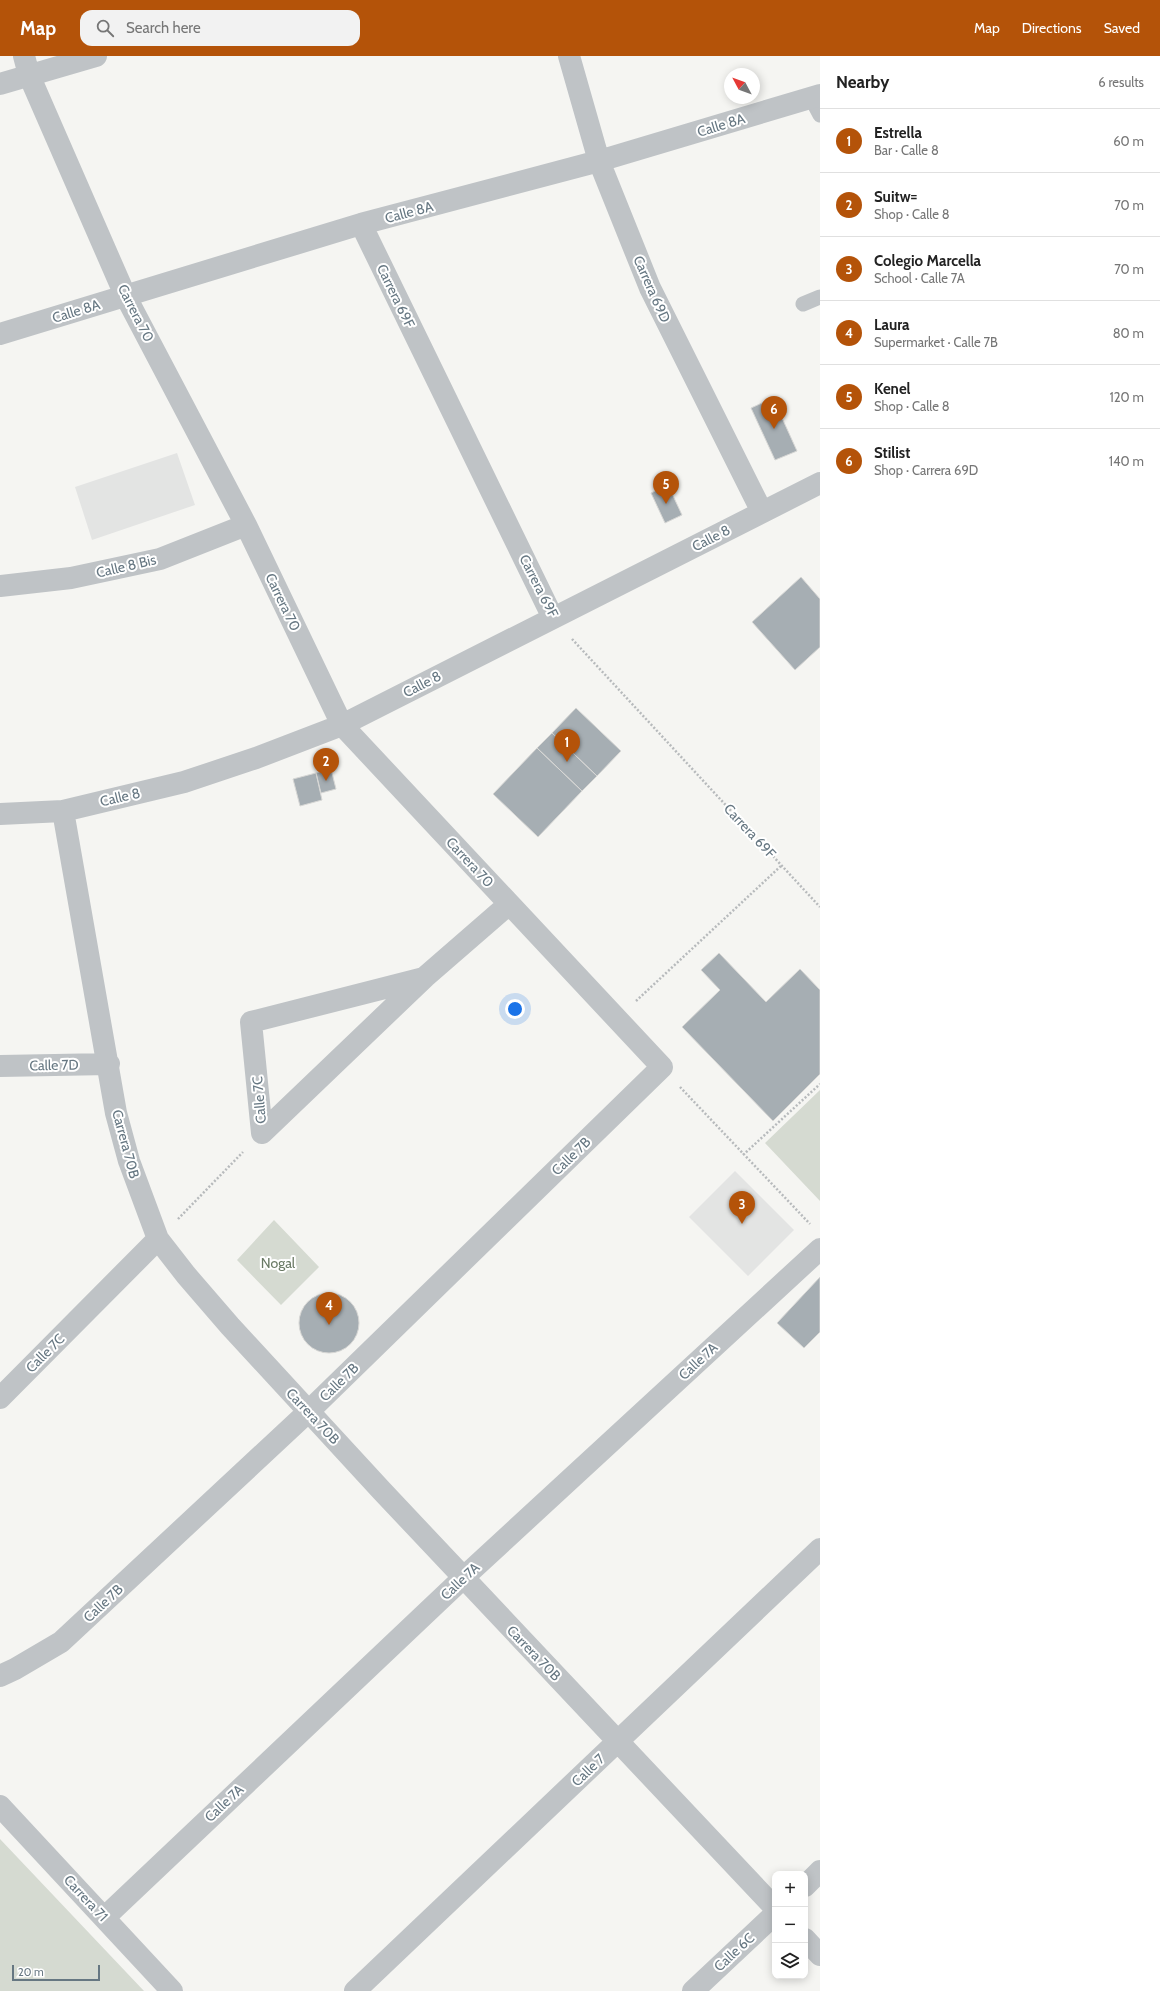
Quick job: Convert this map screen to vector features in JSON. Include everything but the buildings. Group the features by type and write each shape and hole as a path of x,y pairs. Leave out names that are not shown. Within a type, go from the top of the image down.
{"street":[{"path":"0,84 26,66 96,56"},
{"name":"Carrera 69D","path":"569,56 599,161 650,288 762,512"},
{"name":"Carrera 70","path":"26,66 125,295 246,525 342,725 662,1067"},
{"name":"Calle 8A","path":"0,334 361,224 817,103"},
{"name":"Carrera 69F","path":"361,224 553,618"},
{"name":"Calle 8","path":"0,814 63,811 184,782 256,758 342,725 820,483"},
{"name":"Calle 8 Bis","path":"0,586 72,578 160,559 246,525"},
{"name":"Carrera 70B","path":"63,811 109,1064 116,1113 129,1161 158,1239 225,1321 463,1578 774,1907"},
{"name":"Calle 7C","path":"262,1133 425,977 509,904"},
{"name":"Calle 7C","path":"262,1133 251,1022 425,977"},
{"name":"Calle 7D","path":"0,1066 109,1064"},
{"name":"Calle 7B","path":"0,1676 15,1670 61,1642 309,1411 662,1067"},
{"name":"Calle 7C","path":"0,1398 158,1239"},
{"name":"Calle 7A","path":"104,1918 463,1578 817,1239"},
{"name":"Calle 7","path":"355,1991 820,1548"},
{"name":"Carrera 71","path":"0,1806 172,1991"},
{"path":"808,1883 820,1871"},
{"name":"Calle 6C","path":"693,1991 772,1917"},
{"path":"808,1942 820,1955"}],"lane":[{"path":"803,304 820,297"}],"path":[{"name":"Carrera 69F","path":"553,618 820,907"},
{"path":"617,1019 782,865"},
{"path":"662,1067 743,1155 817,1239"},
{"path":"743,1155 820,1084"},
{"path":"158,1239 262,1133"}],"shaded area":[{"path":"177,453 195,505 92,540 75,487"},
{"path":"735,1171 794,1230 748,1276 689,1217"}],"green space":[{"path":"820,1090 820,1201 765,1143"},
{"name":"Nogal","path":"274,1220 319,1267 281,1305 237,1260"},
{"path":"0,1839 144,1991 0,1991"}],"place":[{"name":"Stilist","path":"774,429"},
{"name":"Kenel","path":"666,504"},
{"name":"Estrella","path":"567,762"},
{"name":"Suitw=","path":"326,781"},
{"name":"Colegio Marcella","path":"742,1224"},
{"name":"Laura","path":"329,1325"}]}
